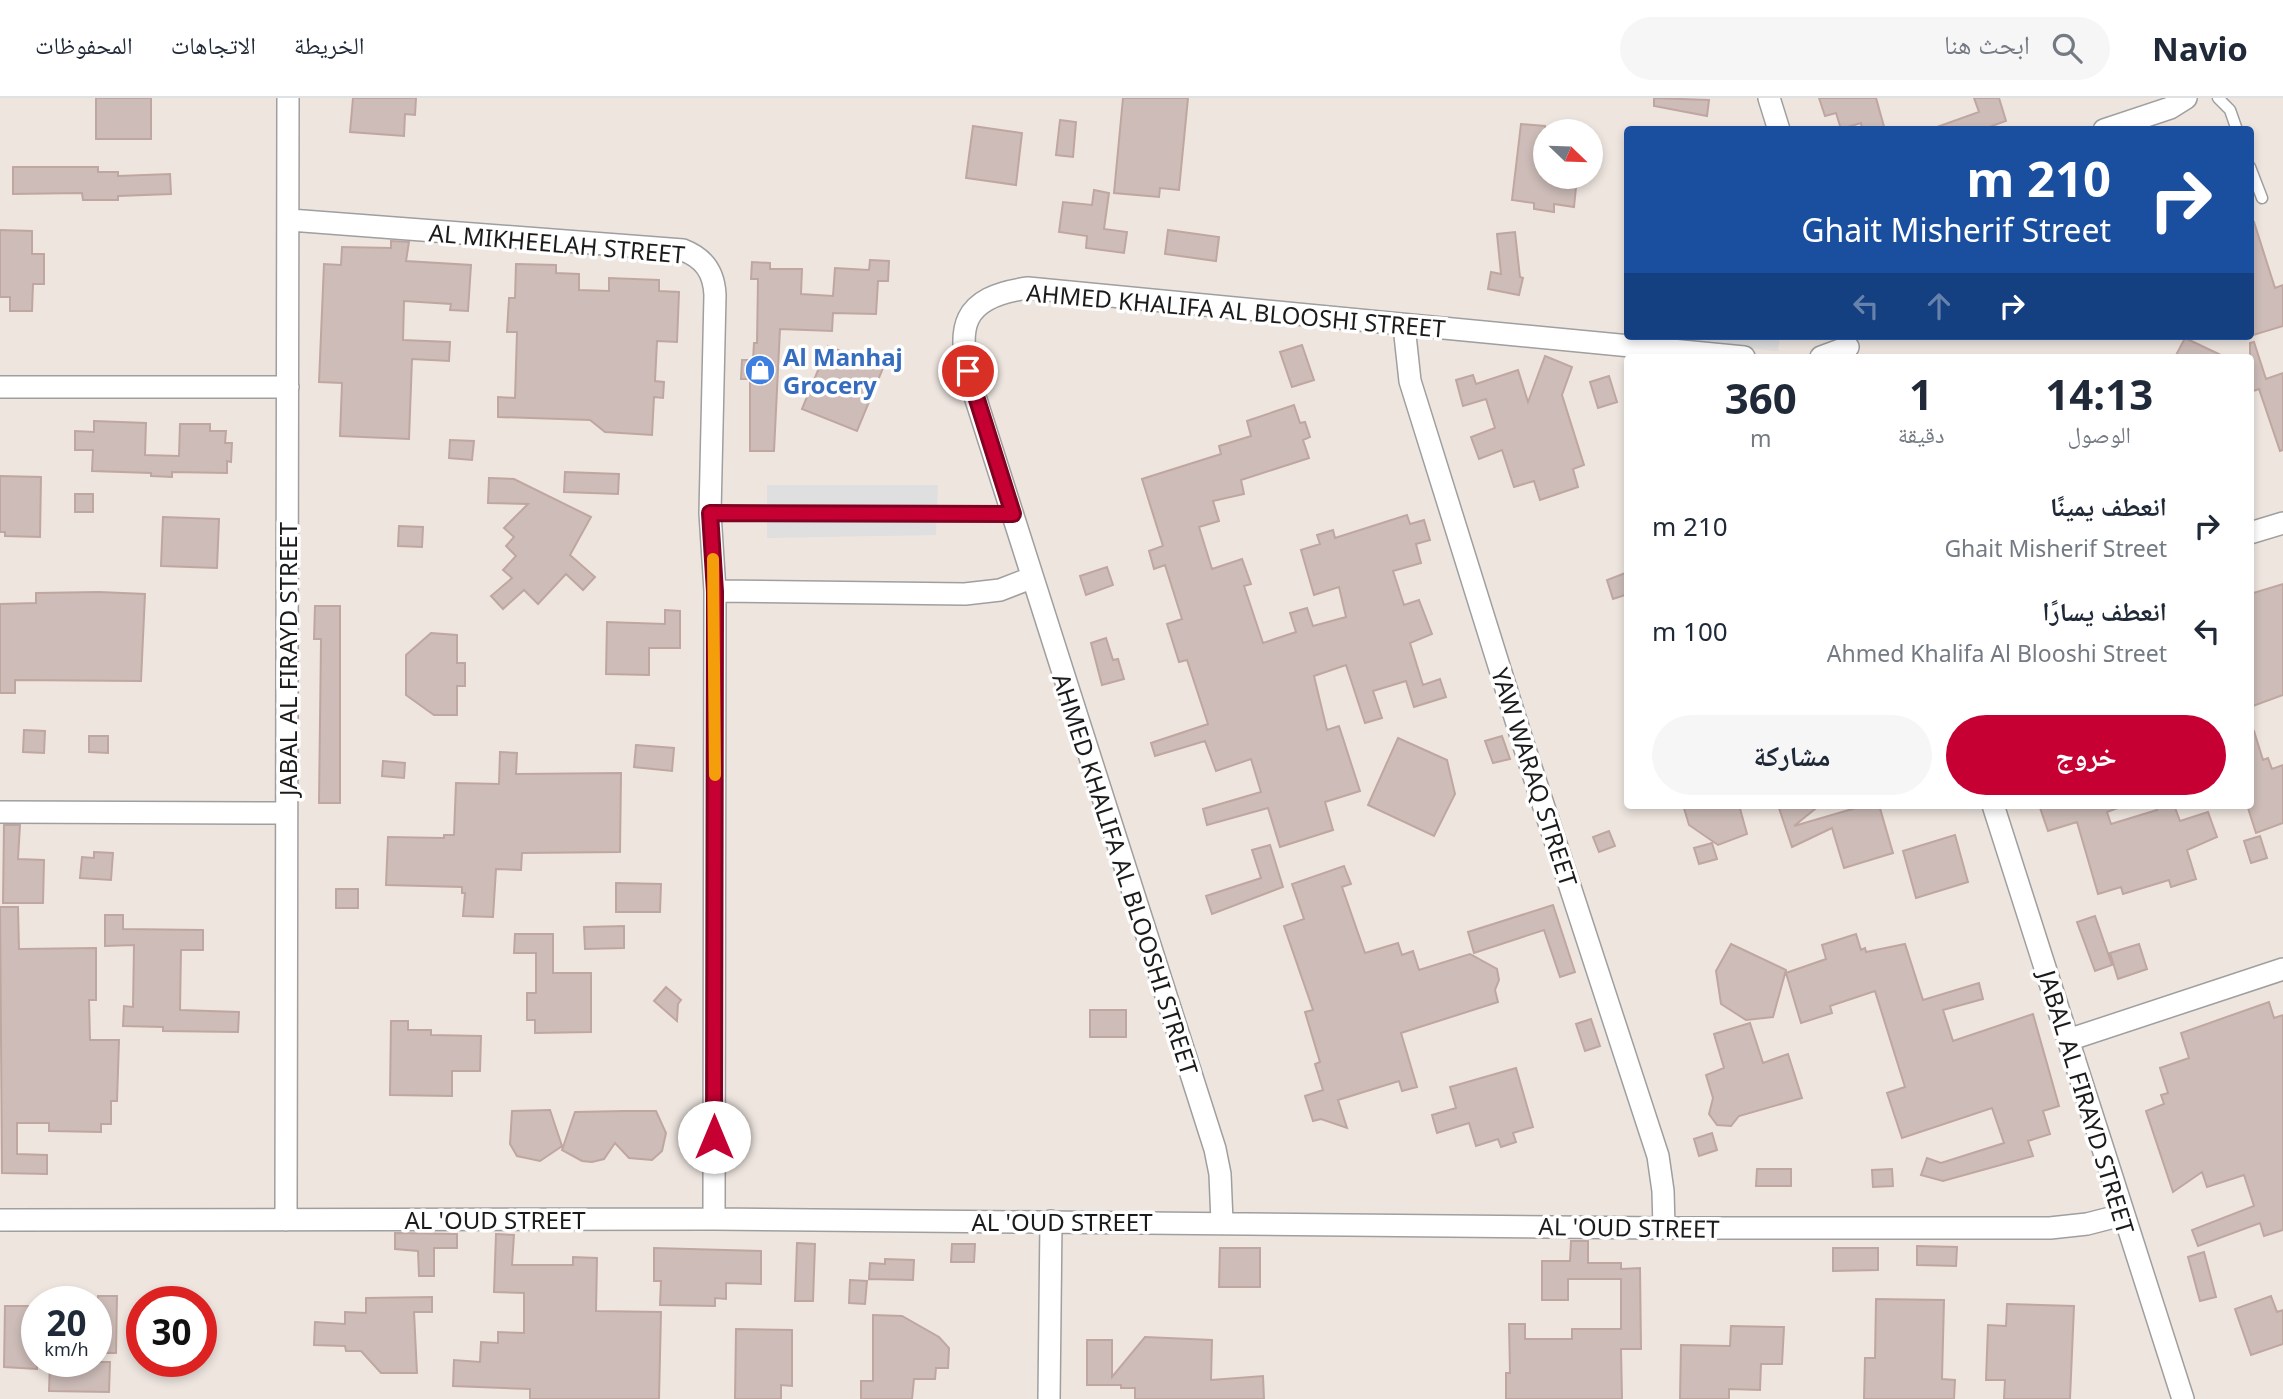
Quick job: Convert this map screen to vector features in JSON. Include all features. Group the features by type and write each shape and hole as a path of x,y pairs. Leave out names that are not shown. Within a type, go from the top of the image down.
{"street":[{"name":"JABAL AL FIRAYD STREET","path":"286,1220 290,220 288,98"},
{"path":"1769,98 1778,126"},
{"path":"2116,126 2170,108 2186,98"},
{"name":"AL MIKHEELAH STREET","path":"290,220 671,249 694,254 710,271 715,283 710,513 715,592 714,1219"},
{"name":"AHMED KHALIFA AL BLOOSHI STREET","path":"1222,1222 1220,1174 1215,1149 972,387 963,346 965,326 978,304 998,292 1028,288 1711,354"},
{"name":"YAW WARAQ STREET","path":"1404,326 1410,381 1524,746 1658,1156 1663,1182 1664,1228"},
{"path":"1829,354 1848,347"},
{"path":"0,387 288,387"},
{"path":"2254,532 2283,523"},
{"path":"715,592 965,594 1000,590 1031,578"},
{"name":"JABAL AL FIRAYD STREET","path":"1994,809 2183,1399"},
{"path":"0,812 286,813"},
{"path":"2068,1040 2283,969"},
{"name":"AL 'OUD STREET","path":"0,1220 714,1219 1664,1228 2050,1228 2087,1224 2122,1215"},
{"path":"1049,1399 1051,1221"}],"lane":[{"path":"2218,98 2230,110 2236,126"},
{"path":"2254,177 2262,198"},
{"path":"710,513 1013,514"}],"shaded area":[{"path":"1671,340 1779,340 1778,351"},
{"path":"767,485 938,485 936,535 767,538"}],"building":[{"path":"96,98 151,98 151,139 96,139"},
{"path":"353,98 416,98 415,115 405,114 404,136 350,132"},
{"path":"1123,98 1188,98 1179,190 1160,188 1159,197 1114,193"},
{"path":"1654,98 1709,100 1707,116 1654,106"},
{"path":"1819,98 1876,98 1884,126 1861,126 1861,123 1840,126 1836,113 1825,116"},
{"path":"1974,98 1999,98 2006,121 1992,126 1940,126 1979,112"},
{"path":"1060,120 1076,122 1073,157 1056,155"},
{"path":"1521,124 1533,125 1533,189 1576,189 1574,207 1554,204 1554,212 1534,209 1534,203 1512,200"},
{"path":"973,126 1022,133 1016,185 966,178"},
{"path":"13,167 98,167 98,172 118,172 118,176 170,174 171,194 118,196 118,200 83,200 82,193 13,194"},
{"path":"1094,190 1109,193 1104,229 1127,232 1124,253 1086,248 1087,236 1059,232 1063,202 1092,205"},
{"path":"2254,222 2275,288 2283,285 2283,326 2254,335"},
{"path":"0,230 32,231 32,254 44,254 44,284 33,284 32,311 10,311 10,297 0,297"},
{"path":"1168,230 1219,237 1216,261 1165,254"},
{"path":"1515,232 1520,277 1523,278 1519,295 1488,289 1491,272 1501,274 1497,234"},
{"path":"391,241 409,242 406,261 471,265 468,311 450,310 451,304 404,301 403,340 450,342 449,361 412,359 409,439 340,436 342,383 319,382 324,264 341,265 342,247 391,248"},
{"path":"870,260 889,261 888,281 878,281 876,314 833,313 832,331 780,329 774,451 750,451 750,379 741,379 742,360 753,360 754,343 757,343 758,279 751,279 752,262 770,263 770,269 802,269 801,294 833,296 835,268 869,270"},
{"path":"516,264 556,265 556,273 579,274 579,290 609,291 609,278 659,280 659,291 679,292 677,342 657,341 655,381 664,382 663,398 654,397 652,435 605,432 590,420 498,417 498,397 515,398 517,332 507,332 509,298 515,298"},
{"path":"2184,340 2189,340 2219,354 2177,354"},
{"path":"2254,342 2266,379 2283,373 2283,450 2280,451 2259,389 2254,391 2254,354 2250,354 2250,343"},
{"path":"1302,345 1314,380 1292,387 1280,352"},
{"path":"828,346 883,368 857,431 802,409"},
{"path":"1545,356 1572,367 1562,395 1584,465 1573,469 1578,487 1540,500 1534,481 1514,487 1502,450 1479,459 1471,437 1495,428 1486,399 1463,406 1456,380 1473,375 1476,384 1518,370 1528,402"},
{"path":"1609,376 1617,402 1598,408 1590,382"},
{"path":"1294,405 1300,423 1305,422 1310,437 1303,440 1309,458 1241,480 1244,494 1213,501 1219,521 1199,527 1212,569 1242,559 1251,584 1244,586 1263,643 1296,632 1290,613 1307,608 1313,626 1346,617 1339,587 1314,595 1301,550 1320,544 1317,535 1333,530 1335,538 1407,515 1410,524 1424,520 1430,540 1416,544 1421,563 1393,571 1404,605 1419,600 1432,634 1410,643 1423,685 1440,679 1446,697 1414,707 1406,681 1373,691 1382,718 1365,723 1346,665 1314,676 1327,730 1339,726 1360,791 1325,802 1333,830 1280,847 1268,808 1207,825 1203,809 1261,792 1251,759 1216,771 1205,741 1155,756 1151,743 1208,724 1187,660 1179,662 1167,624 1182,619 1165,565 1154,569 1149,551 1163,546 1142,479 1221,454 1219,446 1251,436 1247,421"},
{"path":"94,421 146,423 145,455 179,456 180,424 210,424 210,431 226,431 225,443 232,443 231,462 227,461 227,473 172,472 172,477 151,476 151,473 92,471 93,450 75,450 75,431 94,432"},
{"path":"450,440 474,441 472,460 449,458"},
{"path":"565,472 619,474 618,494 564,492"},
{"path":"0,476 41,477 40,537 5,536 5,532 0,532"},
{"path":"489,478 514,479 591,517 570,555 595,577 583,590 566,574 538,604 524,590 503,609 491,596 512,578 503,570 516,556 506,546 514,537 504,528 528,504 488,503"},
{"path":"75,494 93,494 93,512 75,512"},
{"path":"163,517 219,519 217,568 161,566"},
{"path":"399,526 423,527 422,547 398,546"},
{"path":"1107,567 1113,585 1086,595 1080,576"},
{"path":"1624,574 1624,595 1613,599 1607,580"},
{"path":"2283,584 2283,695 2254,706 2254,593"},
{"path":"36,593 145,594 141,681 15,680 15,693 0,693 0,604 36,603"},
{"path":"315,606 340,606 340,803 319,803 321,639 314,639"},
{"path":"665,610 680,611 680,648 649,648 649,675 606,674 607,622 665,624"},
{"path":"431,633 457,635 457,663 465,663 465,686 457,686 457,715 434,715 406,695 406,655"},
{"path":"1106,638 1113,660 1118,659 1124,679 1102,685 1091,643"},
{"path":"24,730 45,731 44,753 23,752"},
{"path":"2254,731 2263,760 2268,758 2272,769 2283,765 2283,823 2256,833 2248,809 2254,809"},
{"path":"89,736 108,736 108,753 89,752"},
{"path":"1502,736 1510,759 1493,763 1485,741"},
{"path":"1398,738 1447,760 1455,794 1434,836 1368,805"},
{"path":"636,745 674,748 672,771 634,767"},
{"path":"500,752 517,753 516,774 621,773 620,852 522,853 521,870 496,869 493,917 463,916 465,893 462,893 462,887 386,885 388,837 444,838 444,835 454,835 456,783 499,784"},
{"path":"383,761 405,763 404,778 382,776"},
{"path":"1684,809 1740,809 1747,834 1718,845 1689,825"},
{"path":"1779,809 1815,809 1794,826 1852,809 1880,809 1893,853 1844,868 1832,828 1792,847"},
{"path":"2040,809 2115,809 2107,812 2111,824 2157,809 2176,809 2180,821 2208,812 2217,837 2187,850 2196,879 2171,887 2169,880 2123,894 2121,887 2098,894 2077,822 2048,831"},
{"path":"4,825 20,825 18,859 44,860 43,903 3,903"},
{"path":"1609,831 1615,846 1599,852 1593,837"},
{"path":"1955,835 1968,882 1916,898 1903,851"},
{"path":"2260,836 2267,858 2251,863 2244,841"},
{"path":"1712,843 1717,859 1699,864 1694,848"},
{"path":"1270,845 1283,887 1212,914 1206,896 1261,878 1252,850"},
{"path":"94,852 113,853 111,880 80,878 82,857 94,858"},
{"path":"1344,866 1351,884 1342,887 1365,953 1398,943 1402,955 1413,951 1419,970 1470,954 1497,969 1499,980 1495,990 1498,1002 1401,1033 1417,1087 1402,1091 1399,1081 1338,1100 1347,1128 1321,1119 1313,1121 1305,1096 1323,1090 1315,1064 1320,1062 1305,1012 1313,1010 1284,926 1304,919 1292,884"},
{"path":"616,883 661,884 660,912 616,912"},
{"path":"336,889 358,889 358,908 336,908"},
{"path":"1553,905 1575,972 1560,977 1544,930 1474,953 1468,932"},
{"path":"0,907 18,907 19,949 96,948 96,1000 89,1000 90,1040 119,1040 117,1101 111,1101 111,1124 101,1124 101,1132 49,1131 49,1123 17,1123 17,1154 47,1155 47,1174 2,1173"},
{"path":"105,915 123,915 123,929 203,930 203,950 181,950 180,1010 239,1012 238,1032 163,1031 163,1027 123,1026 124,1006 133,1007 134,945 105,946"},
{"path":"2095,916 2112,965 2095,971 2077,922"},
{"path":"624,926 624,948 585,949 584,927"},
{"path":"515,934 553,934 553,973 591,973 591,1032 535,1033 535,1020 527,1020 527,993 536,993 536,953 514,953"},
{"path":"1856,934 1861,950 1865,948 1866,952 1905,944 1923,1000 1979,983 1983,999 1943,1010 1953,1041 2033,1014 2059,1106 2043,1111 2050,1134 2028,1141 2033,1156 1943,1181 1921,1175 1927,1158 1941,1163 2004,1143 1992,1108 1902,1138 1887,1093 1905,1087 1875,991 1830,1006 1832,1013 1801,1023 1786,973 1826,959 1822,945"},
{"path":"1731,944 1786,970 1773,1017 1746,1020 1721,1004 1716,971"},
{"path":"2139,944 2147,969 2118,979 2110,953"},
{"path":"666,987 681,1000 678,1004 677,1021 654,1001"},
{"path":"2269,1002 2274,1018 2283,1015 2283,1230 2264,1236 2260,1223 2198,1246 2192,1230 2254,1206 2244,1175 2207,1187 2202,1172 2173,1192 2146,1111 2164,1104 2161,1095 2168,1093 2160,1068 2189,1058 2181,1033"},
{"path":"1090,1010 1126,1010 1126,1037 1090,1037"},
{"path":"1591,1019 1600,1046 1585,1051 1576,1024"},
{"path":"391,1021 408,1021 408,1030 431,1030 431,1035 481,1036 480,1071 452,1071 452,1096 390,1095"},
{"path":"1750,1023 1763,1063 1788,1054 1802,1098 1739,1116 1731,1126 1717,1125 1709,1114 1713,1098 1706,1075 1724,1068 1714,1034"},
{"path":"1516,1068 1533,1127 1513,1133 1516,1142 1501,1147 1498,1139 1476,1146 1469,1123 1437,1133 1432,1115 1456,1108 1450,1087"},
{"path":"550,1110 562,1146 540,1161 517,1156 510,1144 512,1111"},
{"path":"656,1111 666,1133 662,1151 652,1160 629,1158 615,1143 604,1159 592,1162 582,1161 562,1150 575,1112"},
{"path":"1712,1133 1717,1150 1699,1156 1694,1139"},
{"path":"1757,1169 1791,1169 1791,1186 1756,1186"},
{"path":"1892,1169 1893,1186 1873,1187 1872,1170"},
{"path":"395,1233 457,1234 457,1248 434,1248 434,1276 419,1276 418,1251 395,1249"},
{"path":"496,1234 514,1235 512,1265 573,1265 573,1257 597,1258 596,1311 661,1312 659,1399 530,1399 530,1389 453,1386 454,1360 480,1362 481,1342 498,1343 498,1332 524,1333 524,1293 494,1292"},
{"path":"1571,1241 1588,1241 1588,1263 1621,1263 1621,1269 1640,1268 1641,1349 1621,1349 1622,1399 1506,1399 1506,1373 1510,1373 1509,1324 1525,1324 1525,1339 1572,1339 1572,1329 1621,1329 1621,1279 1568,1279 1568,1300 1542,1300 1542,1261 1570,1261"},
{"path":"797,1243 815,1244 813,1301 795,1301"},
{"path":"952,1244 975,1244 974,1262 951,1262"},
{"path":"1917,1246 1957,1247 1956,1266 1917,1265"},
{"path":"654,1248 761,1251 761,1284 726,1283 726,1299 715,1298 715,1306 660,1305 661,1281 654,1281"},
{"path":"1220,1248 1260,1248 1260,1287 1219,1287"},
{"path":"1833,1248 1878,1248 1878,1270 1833,1271"},
{"path":"2204,1252 2216,1297 2200,1301 2188,1257"},
{"path":"885,1259 914,1260 913,1280 869,1279 870,1263 885,1264"},
{"path":"850,1280 867,1281 865,1304 849,1303"},
{"path":"112,1296 117,1296 116,1353 112,1353"},
{"path":"2271,1296 2277,1312 2283,1310 2283,1344 2251,1355 2235,1309"},
{"path":"432,1297 432,1312 414,1312 417,1373 381,1373 361,1351 346,1351 345,1346 314,1345 315,1322 345,1324 345,1312 366,1313 366,1298"},
{"path":"1876,1299 1944,1300 1942,1379 1955,1380 1954,1399 1864,1399 1865,1358 1875,1358"},
{"path":"2007,1304 2074,1306 2070,1399 2004,1399 2005,1380 1986,1380 1988,1325 2006,1326"},
{"path":"5,1306 21,1306 21,1368 4,1367"},
{"path":"873,1315 902,1316 939,1337 949,1348 948,1368 936,1368 935,1379 914,1379 912,1399 861,1399 861,1381 873,1381"},
{"path":"1731,1326 1784,1327 1782,1364 1761,1364 1760,1390 1729,1389 1729,1399 1680,1399 1681,1345 1730,1346"},
{"path":"736,1329 792,1330 792,1386 781,1385 781,1399 735,1399"},
{"path":"1145,1337 1212,1340 1211,1380 1263,1376 1264,1399 1135,1399 1135,1388 1121,1388 1121,1385 1087,1385 1087,1340 1112,1340 1112,1377"},
{"path":"49,1377 110,1377 109,1392 49,1391"}],"slow traffic":[{"path":"713,559 715,775"}],"place":[{"name":"Al Manhaj Grocery","path":"760,370"}],"route":[{"path":"714,1137 715,592 710,513 1013,514 968,371"}]}
